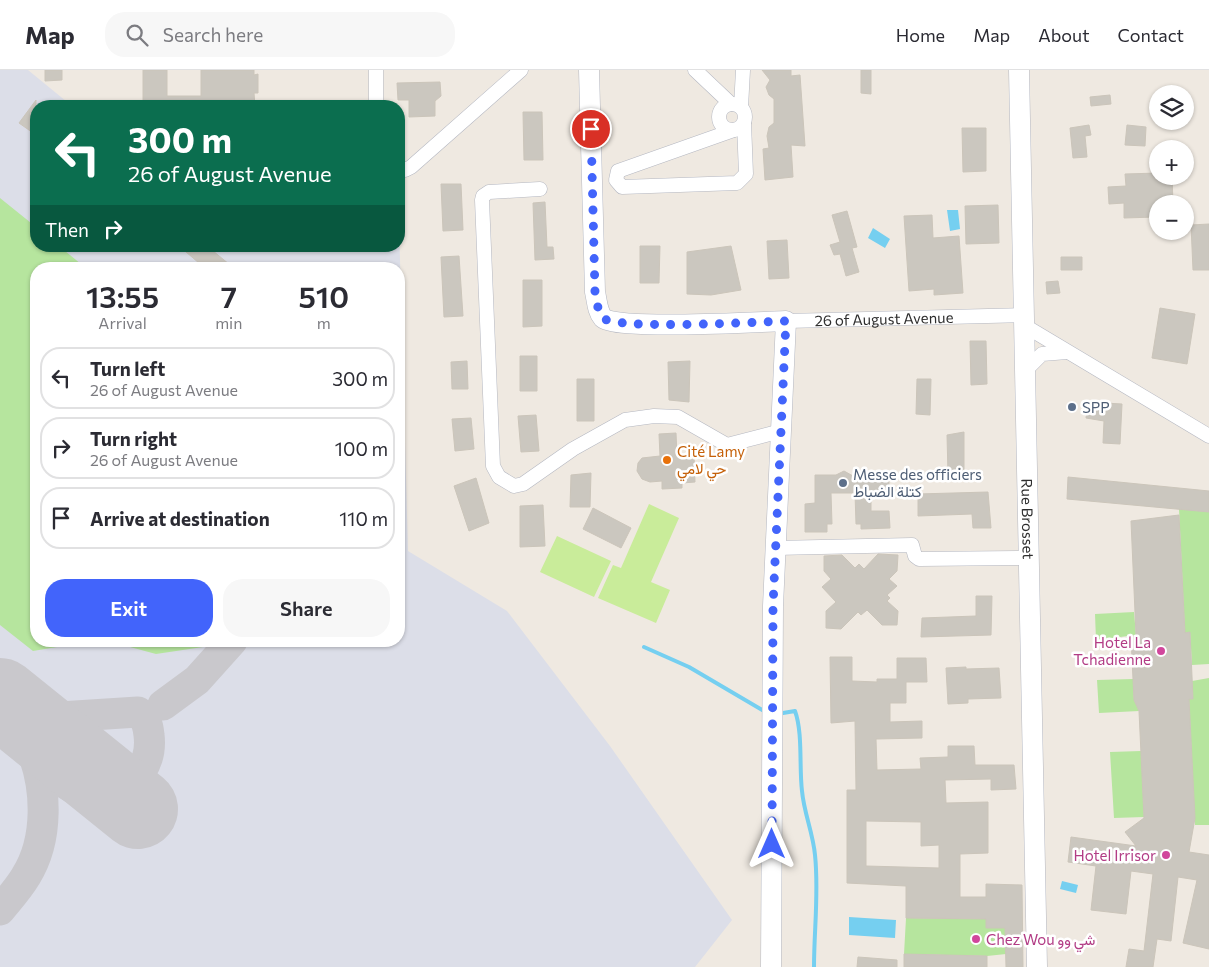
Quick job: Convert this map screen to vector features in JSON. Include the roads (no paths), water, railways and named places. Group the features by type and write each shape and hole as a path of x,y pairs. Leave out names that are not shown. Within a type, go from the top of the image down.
{"street":[{"path":"376,70 376,100"},
{"path":"405,170 411,167 521,70"},
{"name":"26 of August Avenue","path":"589,70 595,292 598,308 603,318 615,323 644,324 786,321 1025,321"},
{"path":"695,70 736,105 745,118 739,126 618,171 616,180 622,187 737,182 746,174 739,126"},
{"path":"736,105 743,70"},
{"name":"Rue Brosset","path":"1019,70 1037,967"},
{"path":"736,105 721,110 720,121 724,126 739,126"},
{"path":"540,189 489,192 483,196 482,200 493,466 499,477 514,486 523,484 573,449 625,420 654,416 678,417 727,445 781,431"},
{"path":"771,967 775,548 786,321"},
{"path":"1025,321 1067,352 1209,436"},
{"path":"1026,370 1042,354 1067,352"},
{"path":"775,548 912,545 917,558 1028,558"}],"water":[{"path":"947,210 958,210 960,229 950,231"},
{"path":"873,228 890,239 885,248 868,238"},
{"path":"1062,881 1078,885 1076,893 1060,889"},
{"path":"849,917 896,920 895,938 849,935"}],"waterway":[{"path":"644,647 689,667 764,711"},
{"path":"783,713 795,711 800,740 803,799 815,855 814,967"}],"place":[{"name":"SPP","path":"1072,407"},
{"name":"Cité Lamy حي لامي","path":"667,460"},
{"name":"Messe des officiers كتلة الضباط","path":"843,483"},
{"name":"Hotel La Tchadienne","path":"1161,651"},
{"name":"Hotel Irrisor","path":"1166,855"},
{"name":"Chez Wou شي وو","path":"976,939"}]}
